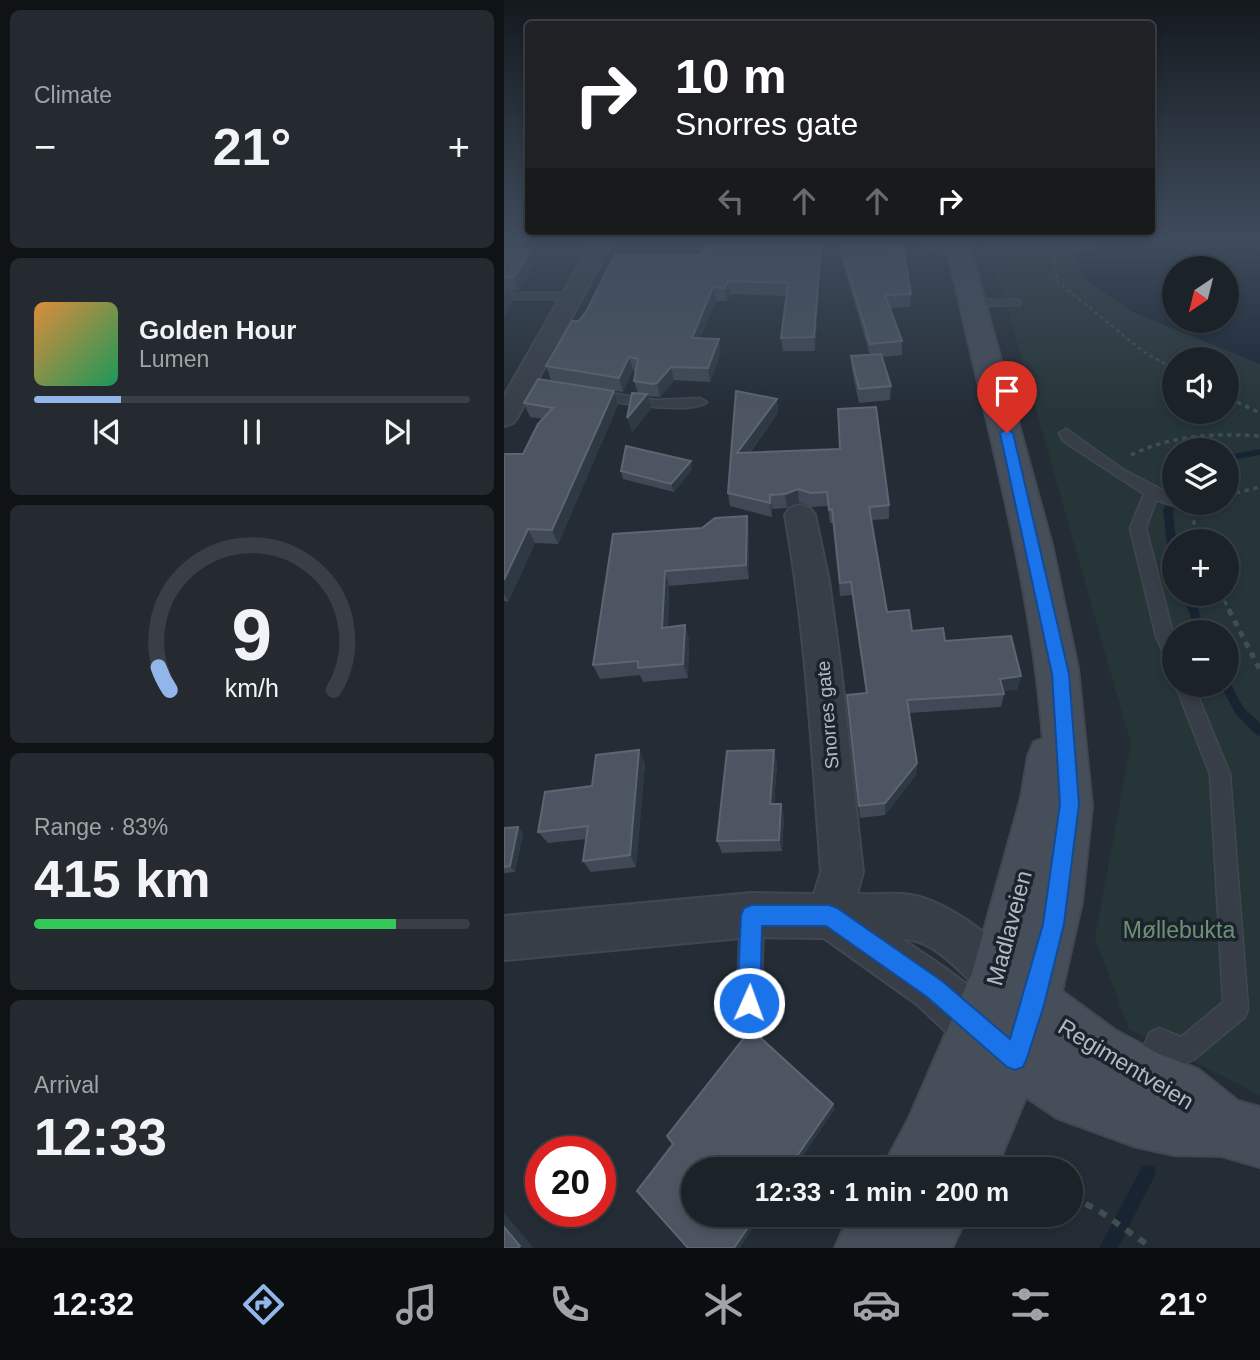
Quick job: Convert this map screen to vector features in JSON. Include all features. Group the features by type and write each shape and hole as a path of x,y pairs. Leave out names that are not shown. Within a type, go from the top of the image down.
{"main road":[{"name":"Madlaveien","path":"968,1157 997,1044 1016,991 1060,674 1035,549 972,295"},
{"name":"Regimentveien","path":"1016,991 1095,1049 1140,1097 1174,1125 1241,1131"},
{"name":"Madlaveien","path":"920,1157 997,1044"},
{"name":"Regimentveien","path":"997,1044 1078,1097 1140,1097"},
{"path":"867,1248 879,1227"},
{"path":"916,1248 929,1227"}],"street":[{"path":"504,418 530,383 573,296"},
{"name":"Snorres gate","path":"800,515 813,581 824,670 842,872 829,915"},
{"path":"504,937 752,915 912,917 955,937 1016,991"},
{"path":"829,915 934,989 997,1044"}],"lane":[{"path":"504,296 573,296"},
{"path":"974,303 1016,303"},
{"path":"576,391 655,404 700,402"},
{"path":"1066,433 1068,438 1110,470 1162,496"},
{"path":"1162,508 1138,528 1162,624"},
{"path":"1140,1097 1159,1041 1184,1051 1236,1008 1220,774 1189,697"},
{"path":"749,1003 752,915"}],"path":[{"path":"1074,295 1144,352 1162,362"},
{"path":"1239,403 1260,413"},
{"path":"1110,470 1132,454 1163,442 1224,434 1260,436"},
{"path":"1239,492 1260,487"},
{"path":"1227,606 1260,670"},
{"path":"1083,1203 1098,1210 1151,1247"}],"green space":[{"name":"Møllebukta","path":"1003,295 1128,295 1133,312 1162,324 1162,333 1184,333 1218,347 1162,347 1162,424 1239,424 1239,355 1260,364 1260,1095 1129,1029 1095,938 1131,744"}],"water":[{"path":"1108,295 1162,295 1162,324 1133,312"},
{"path":"1239,295 1260,295 1260,364 1239,355 1239,347 1218,347 1184,333 1239,333"}],"building":[{"path":"595,295 710,295 692,338 719,339 708,368 671,367 657,383 652,384 634,381 638,359 629,357 619,378 546,366 572,321 579,321"},
{"path":"786,295 817,295 814,337 781,338"},
{"path":"855,295 885,295 902,341 870,344"},
{"path":"881,354 891,386 859,389 851,356"},
{"path":"538,379 614,391 552,530 528,529 504,580 504,454 523,454 538,424 553,408 524,403"},
{"path":"736,391 777,399 737,453 840,449 838,409 876,407 889,505 869,507 887,612 909,610 912,631 943,628 945,641 1011,636 1021,676 1000,679 1004,694 907,700 917,763 885,803 859,806 847,695 867,693 851,582 840,583 832,509 829,510 827,492 811,493 798,489 785,494 770,495 770,503 728,493"},
{"path":"632,393 647,394 627,418"},
{"path":"626,446 691,461 671,484 621,471"},
{"path":"747,516 746,565 665,571 662,628 685,625 683,664 638,668 638,661 593,665 613,534 702,528 715,518"},
{"path":"639,750 630,855 583,861 588,826 538,832 545,792 592,786 596,755"},
{"path":"774,750 770,804 781,804 779,840 717,841 727,751"},
{"path":"518,827 510,866 504,867 504,828"},
{"path":"751,1029 833,1104 796,1157 681,1157 681,1227 748,1227 734,1248 688,1248 637,1191 673,1144 667,1136"},
{"path":"504,1227 520,1246 518,1248 504,1248"}],"waterway":[{"path":"1239,456 1260,452"},
{"path":"1169,515 1170,529"},
{"path":"1192,606 1197,620"},
{"path":"1232,697 1239,710 1260,731"},
{"path":"1108,1248 1148,1173"}],"route":[{"path":"749,1003 752,915 829,915 934,989 1015,1058 1033,1005 1054,924 1069,804 1060,674 1035,549 1007,433"}]}
